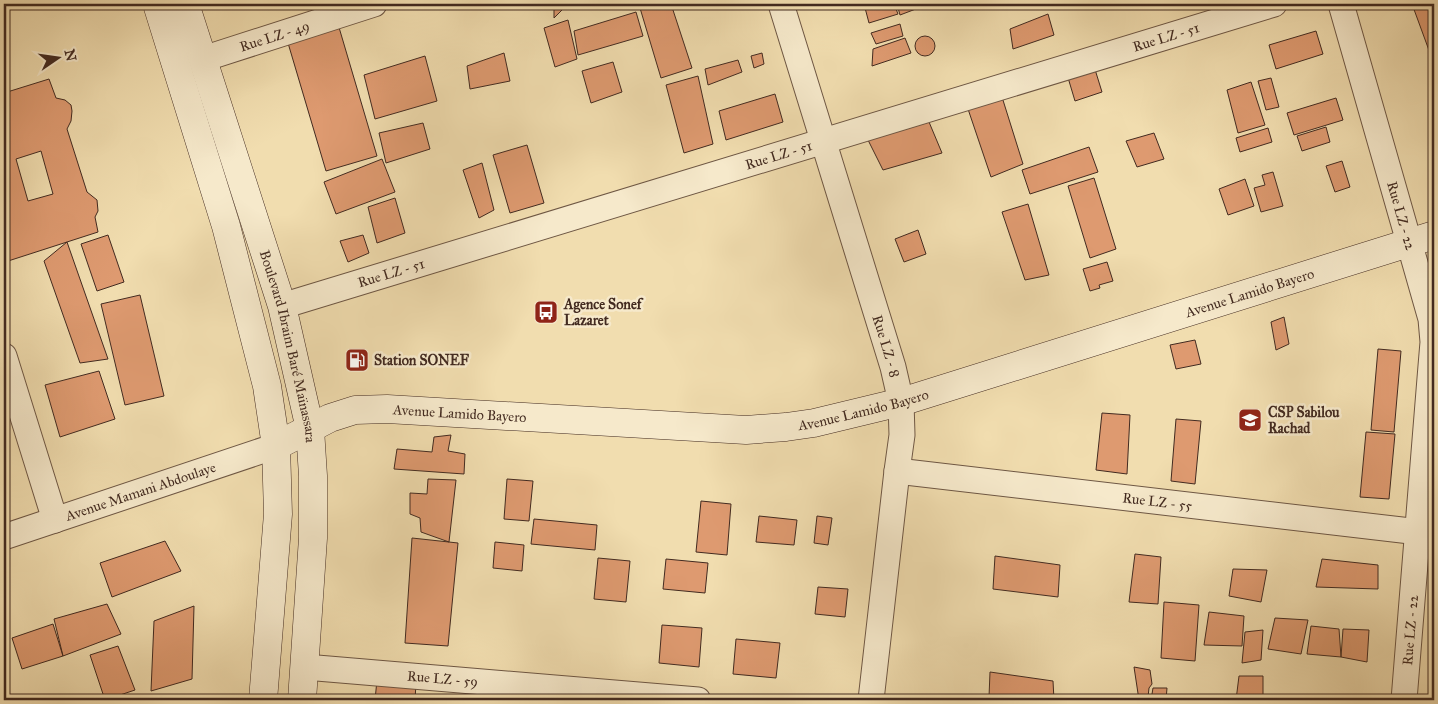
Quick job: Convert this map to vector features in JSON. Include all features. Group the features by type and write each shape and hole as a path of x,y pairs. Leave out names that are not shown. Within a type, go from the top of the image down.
{"main road":[{"name":"Boulevard Ibraim Baré Maïnassara","path":"157,4 226,226 268,386 276,446 278,514 263,700"},
{"name":"Boulevard Ibraim Baré Maïnassara","path":"185,4 282,306 310,429 313,476 313,538 302,700"},
{"name":"Avenue Lamido Bayero","path":"276,446 330,418 354,410 387,409 746,430 814,423 901,402 1434,236"}],"street":[{"name":"Rue LZ - 49","path":"203,59 374,4"},
{"name":"Rue LZ - 8","path":"781,4 894,367 901,402 902,435 871,700"},
{"name":"Rue LZ - 51","path":"282,306 1274,4"},
{"name":"Rue LZ - 22","path":"1341,4 1431,319 1433,342 1404,700"},
{"path":"4,356 55,520"},
{"name":"Avenue Mamani Abdoulaye","path":"4,537 276,446"},
{"name":"Rue LZ - 55","path":"897,471 1419,532"},
{"name":"Rue LZ - 59","path":"305,666 698,700"}],"building":[{"path":"554,4 562,4 563,9 554,18"},
{"path":"655,4 671,4 692,68 661,78 640,8"},
{"path":"864,4 894,4 898,14 869,23"},
{"path":"897,4 929,4 900,15"},
{"path":"1412,4 1434,4 1434,64"},
{"path":"636,12 643,36 578,55 574,31"},
{"path":"1048,14 1054,35 1013,49 1010,29"},
{"path":"568,20 577,59 555,67 544,28"},
{"path":"338,24 377,156 326,171 288,43"},
{"path":"900,24 903,36 876,44 871,33"},
{"path":"1316,31 1323,54 1276,69 1269,45"},
{"path":"925,36 932,39 935,46 932,53 925,56 918,53 915,46 918,39"},
{"path":"905,38 911,53 872,66 873,49"},
{"path":"504,53 510,81 470,89 467,66"},
{"path":"762,53 764,64 754,68 751,56"},
{"path":"425,56 437,101 375,119 364,75"},
{"path":"738,60 742,72 708,85 705,69"},
{"path":"613,62 622,92 591,103 582,71"},
{"path":"1093,63 1102,92 1075,101 1066,71"},
{"path":"698,76 713,144 684,153 666,85"},
{"path":"1271,78 1279,107 1266,110 1258,81"},
{"path":"49,79 56,98 65,100 71,105 71,121 67,129 87,192 97,200 98,211 95,217 98,232 5,262 4,115 6,114 4,93","holes":["41,151 53,194 28,201 16,159"]},
{"path":"1251,82 1265,125 1238,133 1227,90"},
{"path":"775,94 783,122 726,140 719,111"},
{"path":"1002,97 1023,164 991,177 968,109"},
{"path":"1336,98 1343,120 1294,135 1287,113"},
{"path":"929,122 942,153 883,170 868,140"},
{"path":"423,123 430,149 386,163 379,133"},
{"path":"1326,127 1330,142 1302,151 1297,136"},
{"path":"1268,128 1272,142 1240,152 1236,138"},
{"path":"1154,133 1164,159 1137,167 1126,141"},
{"path":"527,145 544,203 510,213 493,155"},
{"path":"1089,147 1098,172 1030,194 1022,170"},
{"path":"382,159 395,192 336,214 324,182"},
{"path":"1342,161 1350,187 1335,192 1326,166"},
{"path":"482,163 494,210 479,218 463,170"},
{"path":"1273,172 1283,206 1261,212 1254,188 1265,185 1262,175"},
{"path":"1094,178 1116,249 1090,258 1068,186"},
{"path":"1245,179 1254,206 1228,215 1219,189"},
{"path":"395,198 405,233 377,243 368,207"},
{"path":"1028,204 1049,275 1025,280 1002,212"},
{"path":"918,230 926,254 904,262 895,239"},
{"path":"108,235 124,282 97,291 81,244"},
{"path":"363,235 369,253 348,262 340,241"},
{"path":"67,242 108,359 80,363 44,261"},
{"path":"1107,262 1113,281 1099,285 1100,288 1090,291 1083,269"},
{"path":"140,295 164,396 125,405 101,304"},
{"path":"1284,317 1289,344 1276,350 1271,322"},
{"path":"1195,340 1201,364 1176,369 1170,345"},
{"path":"1378,349 1401,351 1394,432 1371,430"},
{"path":"99,371 115,419 60,437 45,385"},
{"path":"1102,413 1130,415 1127,474 1096,470"},
{"path":"1176,419 1201,421 1195,484 1171,481"},
{"path":"1366,432 1395,434 1389,499 1360,497"},
{"path":"451,435 448,451 465,454 464,474 394,469 397,449 432,452 434,437"},
{"path":"428,479 456,480 449,542 421,532 420,518 410,514 410,493 427,494"},
{"path":"507,479 533,481 529,521 504,519"},
{"path":"701,501 731,504 727,555 696,552"},
{"path":"759,516 797,520 794,545 756,542"},
{"path":"817,516 832,518 828,545 814,543"},
{"path":"534,519 597,525 595,550 531,544"},
{"path":"412,538 458,543 448,646 405,643"},
{"path":"165,541 181,571 112,597 100,563"},
{"path":"495,542 524,545 522,571 493,568"},
{"path":"1135,554 1161,557 1158,604 1129,602"},
{"path":"995,556 1060,565 1058,597 993,589"},
{"path":"598,558 630,561 626,602 594,599"},
{"path":"666,559 708,563 705,593 663,589"},
{"path":"1322,559 1378,565 1378,589 1316,587"},
{"path":"1233,569 1267,570 1261,602 1229,596"},
{"path":"818,587 848,589 845,617 815,614"},
{"path":"1164,602 1199,605 1195,661 1161,658"},
{"path":"107,604 121,634 63,656 54,619"},
{"path":"194,606 192,679 151,691 154,621"},
{"path":"1209,612 1244,616 1242,646 1204,645"},
{"path":"1275,618 1308,620 1301,654 1268,649"},
{"path":"53,624 63,656 22,669 12,638"},
{"path":"662,625 702,628 699,667 659,663"},
{"path":"1311,626 1339,629 1341,657 1307,654"},
{"path":"1343,629 1369,630 1367,662 1341,657"},
{"path":"1263,630 1261,660 1242,663 1245,632"},
{"path":"736,639 780,643 776,678 733,674"},
{"path":"118,646 135,690 105,700 90,655"},
{"path":"1134,667 1150,670 1152,684 1149,688 1148,697 1142,700 1139,700"},
{"path":"990,672 1053,681 1054,700 1020,700 989,697"},
{"path":"1239,676 1263,676 1263,700 1236,700"},
{"path":"377,680 416,683 415,700 375,700"},
{"path":"1153,688 1167,688 1166,700 1151,700"}],"place":[{"name":"Agence Sonef Lazaret","path":"546,312"},
{"name":"Station SONEF","path":"357,360"},
{"name":"CSP Sabilou Rachad","path":"1250,420"}]}
